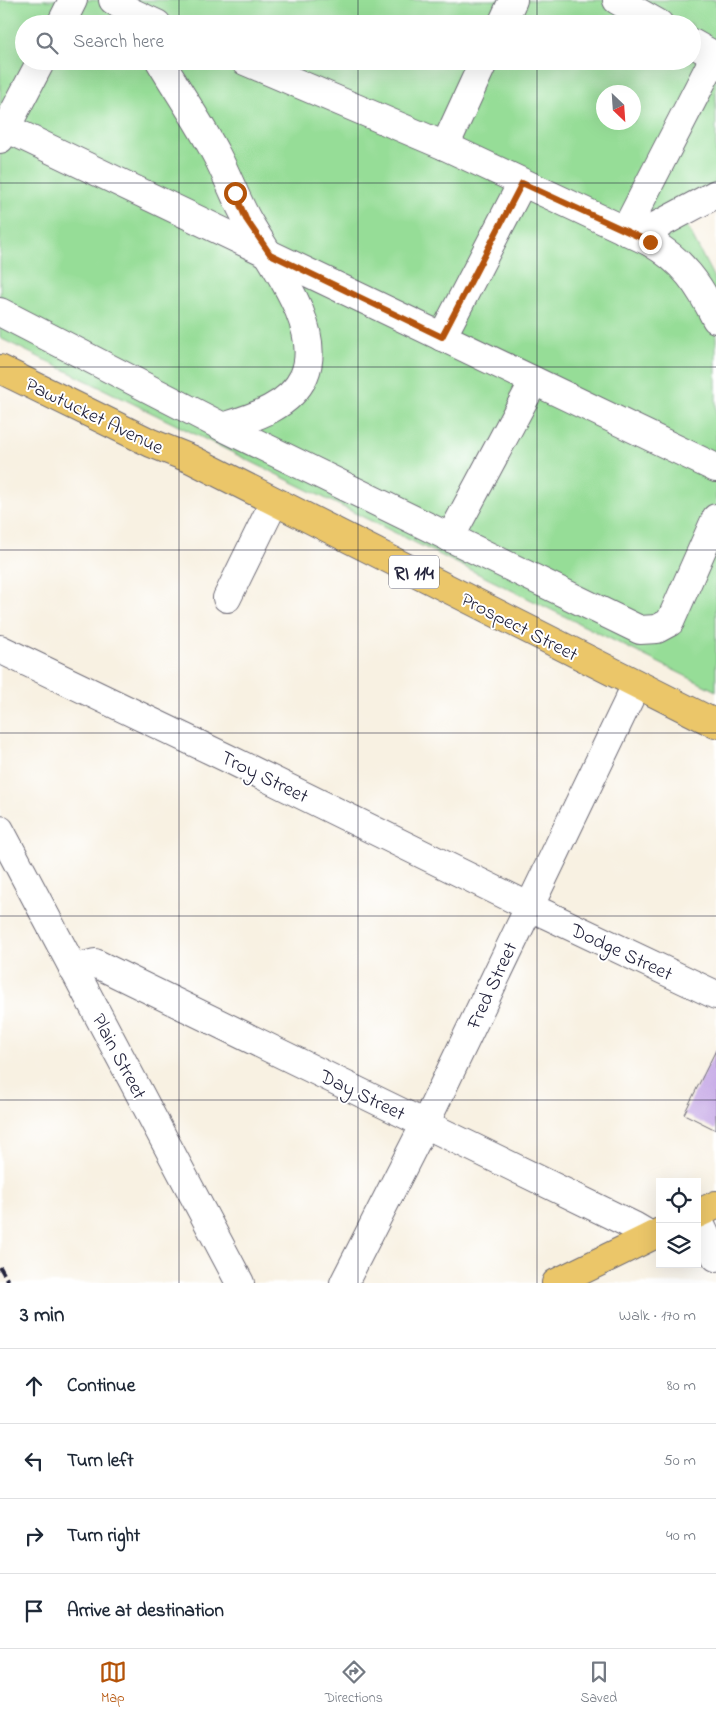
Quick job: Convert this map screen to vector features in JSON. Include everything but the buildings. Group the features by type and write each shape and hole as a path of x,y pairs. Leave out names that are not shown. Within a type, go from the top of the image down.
{"main road":[{"name":"Pawtucket Avenue","path":"0,369 151,443 191,459"},
{"name":"Prospect Street","path":"191,459 716,724"},
{"path":"701,1214 716,1205"},
{"path":"556,1283 655,1234"}],"street":[{"path":"66,15 73,0"},
{"path":"506,15 513,0"},
{"path":"617,0 643,15"},
{"path":"127,9 139,15"},
{"path":"701,66 708,51"},
{"path":"36,70 2,131 270,254 716,468"},
{"path":"165,70 216,154 246,219 287,283 302,321 308,356 304,375 296,390 286,400 258,414 223,427"},
{"path":"267,70 445,146 650,242 669,253 687,270 716,319"},
{"path":"445,146 480,70"},
{"path":"625,231 699,70"},
{"path":"442,337 522,183"},
{"path":"650,242 658,225 716,194"},
{"path":"0,312 223,427 640,630 657,629 670,622 716,518"},
{"path":"450,538 534,381"},
{"path":"227,598 274,502"},
{"name":"Troy Street","path":"0,649 528,906"},
{"name":"Fred Street","path":"344,1283 425,1124 528,906 636,685"},
{"name":"Plain Street","path":"0,830 240,1283"},
{"name":"Dodge Street","path":"528,906 716,996"},
{"name":"Day Street","path":"73,969 96,963 634,1226 655,1234"},
{"path":"700,1223 716,1257"}],"green space":[{"path":"0,0 716,0 716,204 684,220 716,282 716,691 0,338"}],"railway":[{"path":"0,1267 9,1283"}],"route":[{"path":"235,193 246,219 270,254 442,337 522,183 650,242"}]}
